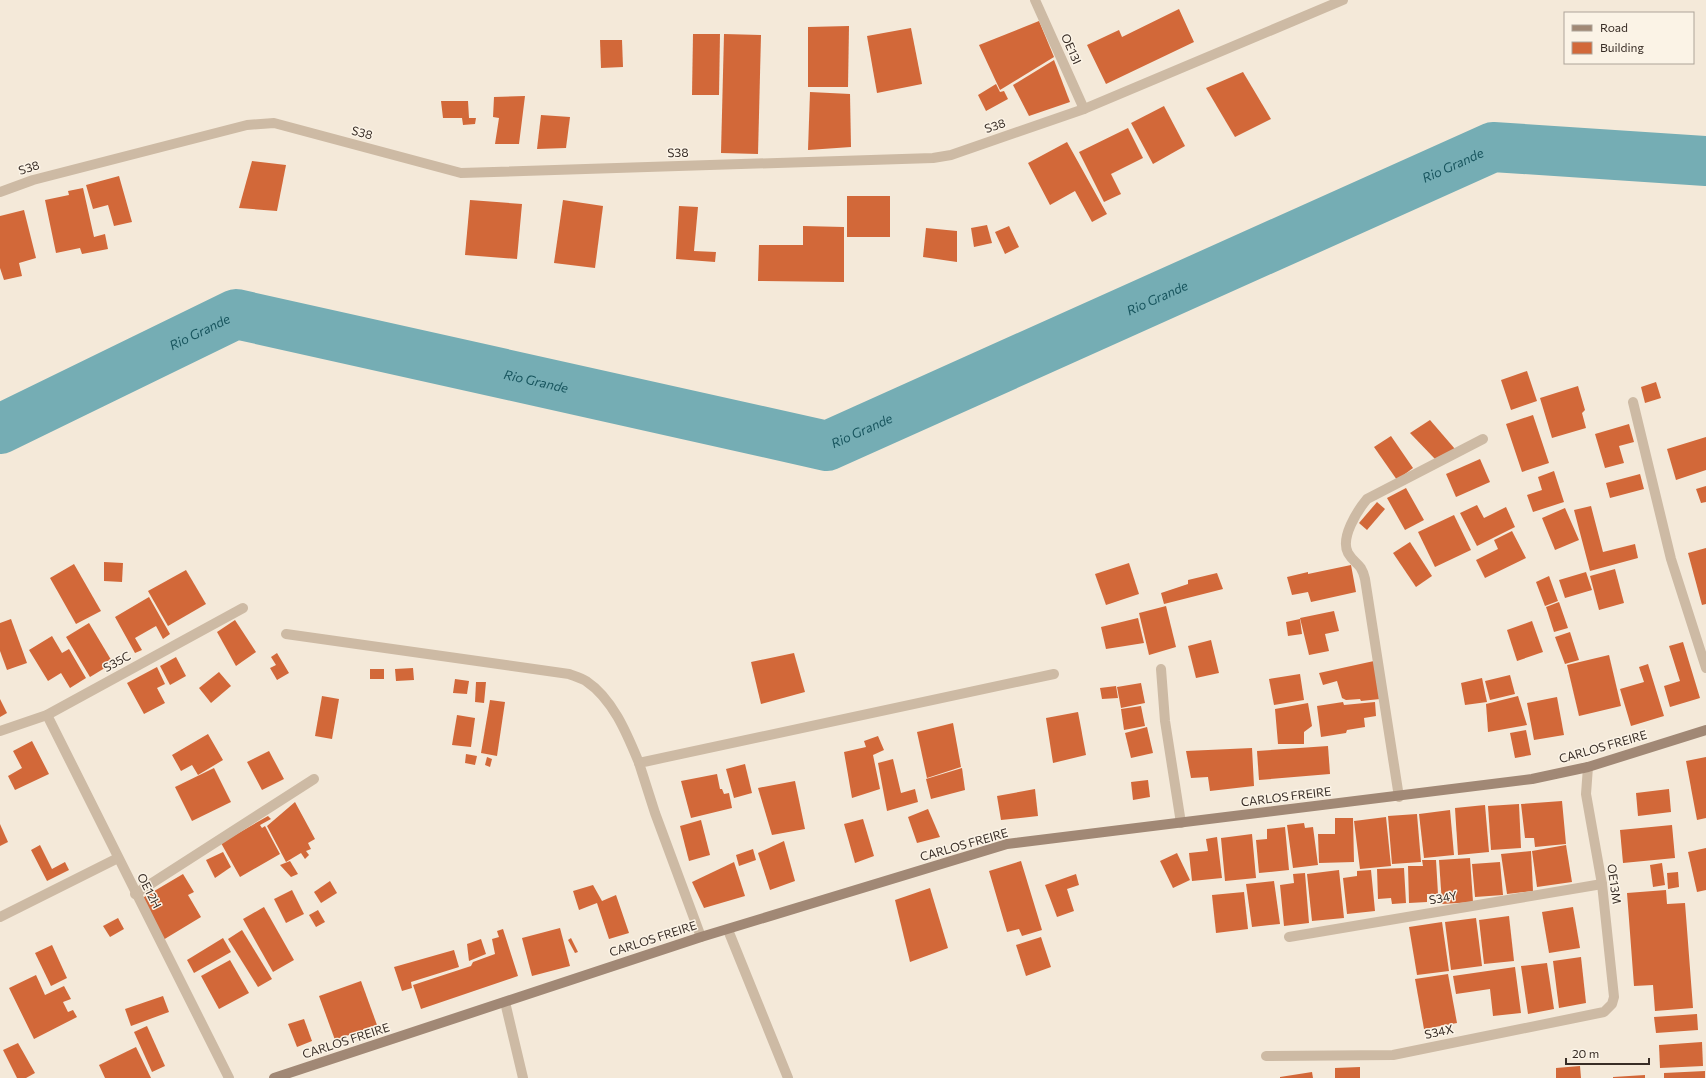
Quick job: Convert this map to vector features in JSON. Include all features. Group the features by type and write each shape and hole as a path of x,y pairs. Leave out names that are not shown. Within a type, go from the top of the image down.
{"street":[{"name":"OE13I","path":"1035,0 1084,109"},
{"name":"S38","path":"0,192 32,180 247,125 274,123 461,173 933,158 951,155 1084,109 1343,0"},
{"path":"1633,402 1671,559 1706,668"},
{"path":"1399,796 1365,579 1360,566 1348,553 1345,538 1361,507 1367,499 1483,439"},
{"name":"S35C","path":"0,731 47,715 243,608"},
{"path":"286,634 568,674 585,680 602,696 625,731 639,763 655,813 701,937"},
{"path":"1161,669 1165,721 1181,823"},
{"path":"639,763 1054,674"},
{"name":"OE12H","path":"47,715 229,1078"},
{"name":"CARLOS FREIRE","path":"274,1078 701,937 1007,844 1532,779 1588,767 1706,730"},
{"name":"OE13M","path":"1588,767 1586,794 1602,884 1614,997 1612,1004"},
{"path":"136,894 314,779"},
{"path":"0,917 118,858"},
{"name":"S34Y","path":"1289,937 1602,884"},
{"path":"728,930 788,1078"},
{"path":"505,1002 523,1078"},
{"name":"S34X","path":"1266,1056 1393,1055 1604,1012 1612,1004"}],"building":[{"path":"1179,9 1194,42 1106,84 1087,45 1119,30 1122,37"},
{"path":"1039,21 1054,57 1000,90 979,45"},
{"path":"849,26 848,87 808,87 808,27"},
{"path":"911,28 922,84 877,93 867,36"},
{"path":"693,34 720,34 719,95 692,95"},
{"path":"724,34 761,35 758,154 721,153"},
{"path":"600,40 622,40 623,67 601,68"},
{"path":"1054,60 1070,102 1029,116 1013,85"},
{"path":"1243,72 1271,119 1235,137 1206,88"},
{"path":"996,84 1000,92 1004,91 1008,99 986,111 978,95"},
{"path":"810,92 850,94 851,147 808,150"},
{"path":"525,96 519,144 495,144 499,118 493,117 494,97"},
{"path":"441,101 468,101 469,118 476,118 475,124 463,125 462,118 443,118"},
{"path":"1164,106 1185,146 1153,164 1131,123"},
{"path":"541,115 570,117 566,148 537,149"},
{"path":"1128,128 1143,158 1111,174 1121,194 1104,202 1079,152"},
{"path":"1067,142 1107,214 1092,222 1075,191 1050,205 1028,163"},
{"path":"252,161 286,165 277,211 239,208"},
{"path":"119,176 132,222 114,226 108,205 93,209 86,185"},
{"path":"83,188 94,237 105,234 108,249 82,254 80,248 56,253 45,200 69,195 68,191"},
{"path":"847,196 890,196 890,237 847,237"},
{"path":"470,200 522,204 517,259 465,255"},
{"path":"563,200 603,206 595,268 554,263"},
{"path":"679,206 698,207 694,251 716,252 715,262 676,259"},
{"path":"24,210 36,258 19,263 22,276 4,280 0,268 0,216"},
{"path":"987,225 992,243 974,247 971,228"},
{"path":"803,226 844,227 844,282 758,281 759,245 803,245"},
{"path":"1009,226 1019,247 1005,254 995,232"},
{"path":"926,228 957,231 957,262 923,257"},
{"path":"1527,371 1537,401 1511,410 1501,380"},
{"path":"1656,382 1661,398 1645,403 1641,387"},
{"path":"1578,386 1585,410 1582,413 1586,428 1552,438 1540,398"},
{"path":"1533,415 1549,463 1522,472 1506,424"},
{"path":"1430,420 1455,449 1435,459 1410,433"},
{"path":"1629,424 1634,442 1619,446 1624,463 1605,468 1595,434"},
{"path":"1391,436 1413,468 1397,480 1374,447"},
{"path":"1706,437 1706,470 1676,480 1667,449"},
{"path":"1480,459 1490,482 1456,497 1446,474"},
{"path":"1554,471 1564,502 1533,512 1527,495 1542,490 1538,477"},
{"path":"1640,474 1644,489 1610,498 1606,483"},
{"path":"1706,486 1706,502 1701,503 1696,489"},
{"path":"1406,488 1424,520 1405,530 1387,498"},
{"path":"1377,502 1385,509 1367,530 1359,523"},
{"path":"1477,505 1484,518 1506,507 1515,527 1477,546 1460,513"},
{"path":"1591,506 1603,552 1635,544 1638,558 1590,571 1574,510"},
{"path":"1565,508 1579,540 1555,550 1542,518"},
{"path":"1454,515 1471,550 1435,567 1418,532"},
{"path":"1512,531 1526,558 1485,578 1476,560 1498,549 1494,540"},
{"path":"1410,542 1432,576 1416,587 1393,553"},
{"path":"1706,548 1706,604 1702,605 1688,553"},
{"path":"104,562 123,563 122,582 104,581"},
{"path":"1129,563 1139,594 1106,605 1095,574"},
{"path":"74,564 101,611 76,624 50,578"},
{"path":"1351,565 1356,592 1311,602 1308,592 1292,595 1287,577"},
{"path":"1615,569 1624,603 1599,610 1590,576"},
{"path":"186,570 206,604 168,626 148,591"},
{"path":"1586,572 1592,590 1565,598 1559,580"},
{"path":"1217,573 1223,589 1164,604 1161,593 1188,584 1188,580"},
{"path":"1549,576 1558,601 1545,606 1536,582"},
{"path":"149,597 170,634 163,639 156,626 135,638 142,650 135,653 115,617"},
{"path":"1559,602 1568,628 1554,632 1546,607"},
{"path":"1166,606 1176,647 1149,655 1139,613"},
{"path":"1334,611 1339,631 1325,634 1329,651 1309,655 1300,618"},
{"path":"1138,618 1144,643 1106,649 1101,627"},
{"path":"11,619 27,663 7,670 0,651 0,623"},
{"path":"1300,619 1302,634 1288,636 1286,622"},
{"path":"235,620 256,652 236,666 217,632"},
{"path":"1532,621 1543,652 1517,661 1507,630"},
{"path":"89,623 113,663 90,677 66,637"},
{"path":"1570,632 1579,660 1565,664 1555,637"},
{"path":"52,636 62,653 69,649 86,678 70,688 61,673 48,681 29,650"},
{"path":"1211,640 1219,673 1196,678 1188,646"},
{"path":"1683,642 1700,698 1670,707 1664,686 1680,681 1669,646"},
{"path":"277,653 289,673 277,680 270,668 276,665 271,657"},
{"path":"794,653 805,692 761,704 751,662"},
{"path":"1609,655 1621,706 1579,716 1567,665"},
{"path":"176,657 186,676 170,685 160,666"},
{"path":"1374,661 1380,699 1361,701 1360,699 1346,700 1342,698 1337,681 1323,685 1319,673"},
{"path":"1648,664 1664,716 1631,726 1620,689 1644,682 1639,667"},
{"path":"157,667 165,684 157,688 165,703 144,714 127,683"},
{"path":"413,668 414,680 396,681 395,669"},
{"path":"370,669 384,669 384,679 370,679"},
{"path":"219,672 231,686 211,703 199,688"},
{"path":"1300,674 1304,700 1274,705 1269,679"},
{"path":"1510,675 1515,694 1490,700 1485,681"},
{"path":"1482,678 1487,702 1465,705 1461,683"},
{"path":"455,679 469,681 467,694 453,693"},
{"path":"476,682 486,682 484,703 475,702"},
{"path":"1141,683 1145,703 1121,708 1117,687"},
{"path":"1116,686 1118,698 1102,699 1100,688"},
{"path":"322,696 339,699 332,739 315,736"},
{"path":"1518,696 1527,725 1488,732 1486,704"},
{"path":"1557,697 1564,735 1534,740 1527,703"},
{"path":"0,699 7,713 0,717"},
{"path":"490,700 505,702 497,756 481,753"},
{"path":"1343,702 1344,705 1375,702 1376,716 1364,718 1365,727 1347,730 1346,733 1321,737 1317,706"},
{"path":"1308,703 1312,726 1304,732 1304,744 1278,744 1275,709"},
{"path":"1141,706 1145,726 1124,730 1121,709"},
{"path":"1078,712 1086,755 1053,763 1046,718"},
{"path":"457,715 475,718 471,747 452,745"},
{"path":"953,723 961,767 927,778 917,732"},
{"path":"1147,727 1153,753 1131,758 1125,733"},
{"path":"1526,730 1531,755 1515,758 1510,733"},
{"path":"208,734 223,760 198,775 192,765 181,771 172,755"},
{"path":"878,736 884,750 873,755 880,789 852,798 844,752 866,747 864,741"},
{"path":"32,741 49,774 15,790 8,776 22,768 13,751"},
{"path":"1328,746 1330,774 1259,780 1257,751"},
{"path":"1252,748 1254,786 1210,791 1208,777 1191,778 1186,751"},
{"path":"269,751 284,779 262,790 247,762"},
{"path":"466,754 477,756 475,765 465,763"},
{"path":"487,757 492,759 490,767 485,765"},
{"path":"1706,757 1706,818 1697,820 1686,761"},
{"path":"893,759 901,793 915,789 918,802 887,811 878,763"},
{"path":"745,764 752,793 734,798 726,769"},
{"path":"214,768 231,802 192,821 175,787"},
{"path":"962,768 965,790 931,799 926,779"},
{"path":"717,774 720,789 722,789 724,794 729,793 732,808 691,818 681,781"},
{"path":"1148,780 1150,797 1133,800 1131,782"},
{"path":"795,781 805,829 772,835 758,788"},
{"path":"1035,789 1038,816 1001,820 997,796"},
{"path":"1669,789 1671,812 1638,816 1636,793"},
{"path":"1562,801 1566,844 1535,847 1534,838 1525,838 1521,804"},
{"path":"295,802 315,839 308,843 311,849 306,851 309,855 305,859 301,853 286,862 267,826"},
{"path":"1519,804 1521,848 1491,850 1488,806"},
{"path":"1485,805 1489,852 1458,855 1455,808"},
{"path":"928,809 940,837 917,843 908,817"},
{"path":"1450,810 1454,855 1424,858 1419,814"},
{"path":"1417,814 1421,862 1392,864 1388,816"},
{"path":"268,816 271,819 260,825 262,828 265,826 280,854 240,877 221,843"},
{"path":"1386,817 1391,866 1360,869 1354,821"},
{"path":"1335,818 1353,818 1354,862 1319,863 1318,834 1335,834"},
{"path":"863,819 874,856 855,863 844,824"},
{"path":"701,820 710,855 689,861 680,826"},
{"path":"1304,823 1305,828 1313,827 1318,865 1293,868 1287,825"},
{"path":"0,824 8,842 0,846"},
{"path":"1672,825 1675,858 1623,863 1620,830"},
{"path":"1285,827 1289,870 1259,873 1256,840 1267,839 1267,829"},
{"path":"1252,834 1256,878 1225,881 1221,838"},
{"path":"1217,837 1222,878 1192,881 1189,853 1208,851 1206,839"},
{"path":"784,841 795,881 770,890 758,853"},
{"path":"40,845 52,869 65,862 69,870 47,881 31,850"},
{"path":"1566,845 1572,882 1537,887 1532,851"},
{"path":"1706,848 1706,890 1697,892 1688,852"},
{"path":"753,849 756,860 739,866 736,855"},
{"path":"1531,851 1533,891 1507,894 1501,854"},
{"path":"223,852 231,867 215,878 206,860"},
{"path":"1177,853 1190,880 1173,888 1160,861"},
{"path":"1470,858 1473,902 1442,904 1439,860"},
{"path":"1422,860 1436,860 1438,894 1427,894 1427,902 1409,903 1408,866 1423,866"},
{"path":"290,861 298,874 291,877 280,865"},
{"path":"1021,861 1042,930 1022,936 1019,929 1007,932 989,871"},
{"path":"734,862 745,896 704,908 692,882"},
{"path":"1500,862 1503,895 1475,897 1472,864"},
{"path":"1662,863 1665,885 1653,887 1650,865"},
{"path":"1404,868 1406,903 1392,904 1391,898 1378,899 1377,869"},
{"path":"1339,870 1344,918 1312,921 1307,874"},
{"path":"1371,870 1375,911 1347,914 1343,878 1357,876 1357,871"},
{"path":"1678,872 1679,887 1668,889 1667,873"},
{"path":"1305,873 1309,923 1284,926 1280,885 1294,883 1293,874"},
{"path":"183,874 194,892 188,895 201,917 163,940 139,900"},
{"path":"1076,874 1079,885 1067,889 1074,911 1057,917 1045,885"},
{"path":"330,881 337,893 321,903 314,892"},
{"path":"1274,881 1280,924 1252,927 1246,884"},
{"path":"593,885 602,901 616,895 629,933 609,939 597,903 579,910 573,891"},
{"path":"930,888 948,948 910,962 895,900"},
{"path":"292,890 304,914 286,923 274,899"},
{"path":"1666,890 1667,904 1685,903 1693,1008 1655,1011 1653,985 1634,986 1627,893"},
{"path":"1244,892 1248,929 1216,933 1212,895"},
{"path":"264,907 294,960 273,972 243,919"},
{"path":"1573,907 1580,948 1549,953 1542,912"},
{"path":"318,910 325,922 316,927 309,915"},
{"path":"1509,916 1514,961 1484,964 1479,920"},
{"path":"118,918 124,929 110,937 103,926"},
{"path":"1476,918 1482,966 1451,970 1445,922"},
{"path":"1442,922 1449,971 1417,975 1409,927"},
{"path":"560,928 570,966 532,976 522,938"},
{"path":"503,929 518,976 421,1009 413,985 471,966 473,962 495,954 492,939 499,937 497,931"},
{"path":"242,930 272,979 258,987 228,939"},
{"path":"1041,937 1051,967 1026,976 1016,945"},
{"path":"223,938 231,952 194,973 187,960"},
{"path":"571,938 578,952 575,953 568,940"},
{"path":"481,939 486,954 469,961 467,944"},
{"path":"52,945 67,978 51,986 35,953"},
{"path":"454,950 459,967 411,982 412,988 402,991 394,967"},
{"path":"1581,957 1586,1003 1559,1008 1553,961"},
{"path":"230,960 249,993 219,1009 201,976"},
{"path":"1547,963 1554,1009 1528,1014 1521,966"},
{"path":"1515,967 1521,1013 1493,1016 1490,989 1456,994 1453,976"},
{"path":"1448,974 1457,1023 1424,1029 1415,979"},
{"path":"36,975 45,995 64,986 71,999 63,1002 68,1012 73,1010 77,1017 34,1039 9,988"},
{"path":"361,981 377,1025 335,1040 319,996"},
{"path":"163,996 169,1012 131,1026 125,1009"},
{"path":"1697,1014 1698,1030 1656,1033 1654,1017"},
{"path":"304,1019 312,1041 297,1047 288,1024"},
{"path":"147,1026 165,1066 152,1072 134,1032"},
{"path":"1702,1042 1703,1066 1660,1068 1659,1045"},
{"path":"18,1043 35,1073 26,1078 17,1078 3,1050"},
{"path":"136,1047 151,1078 105,1078 99,1065"},
{"path":"1580,1066 1581,1078 1556,1078 1556,1068"},
{"path":"1360,1067 1360,1078 1335,1078 1335,1068"},
{"path":"1705,1071 1705,1078 1664,1078 1664,1073"},
{"path":"1312,1072 1313,1078 1280,1078 1280,1077"},
{"path":"1645,1075 1645,1078 1613,1078 1613,1077"}],"waterway":[{"name":"Rio Grande","path":"0,429 236,314 827,446 1493,147 1706,161"}]}
